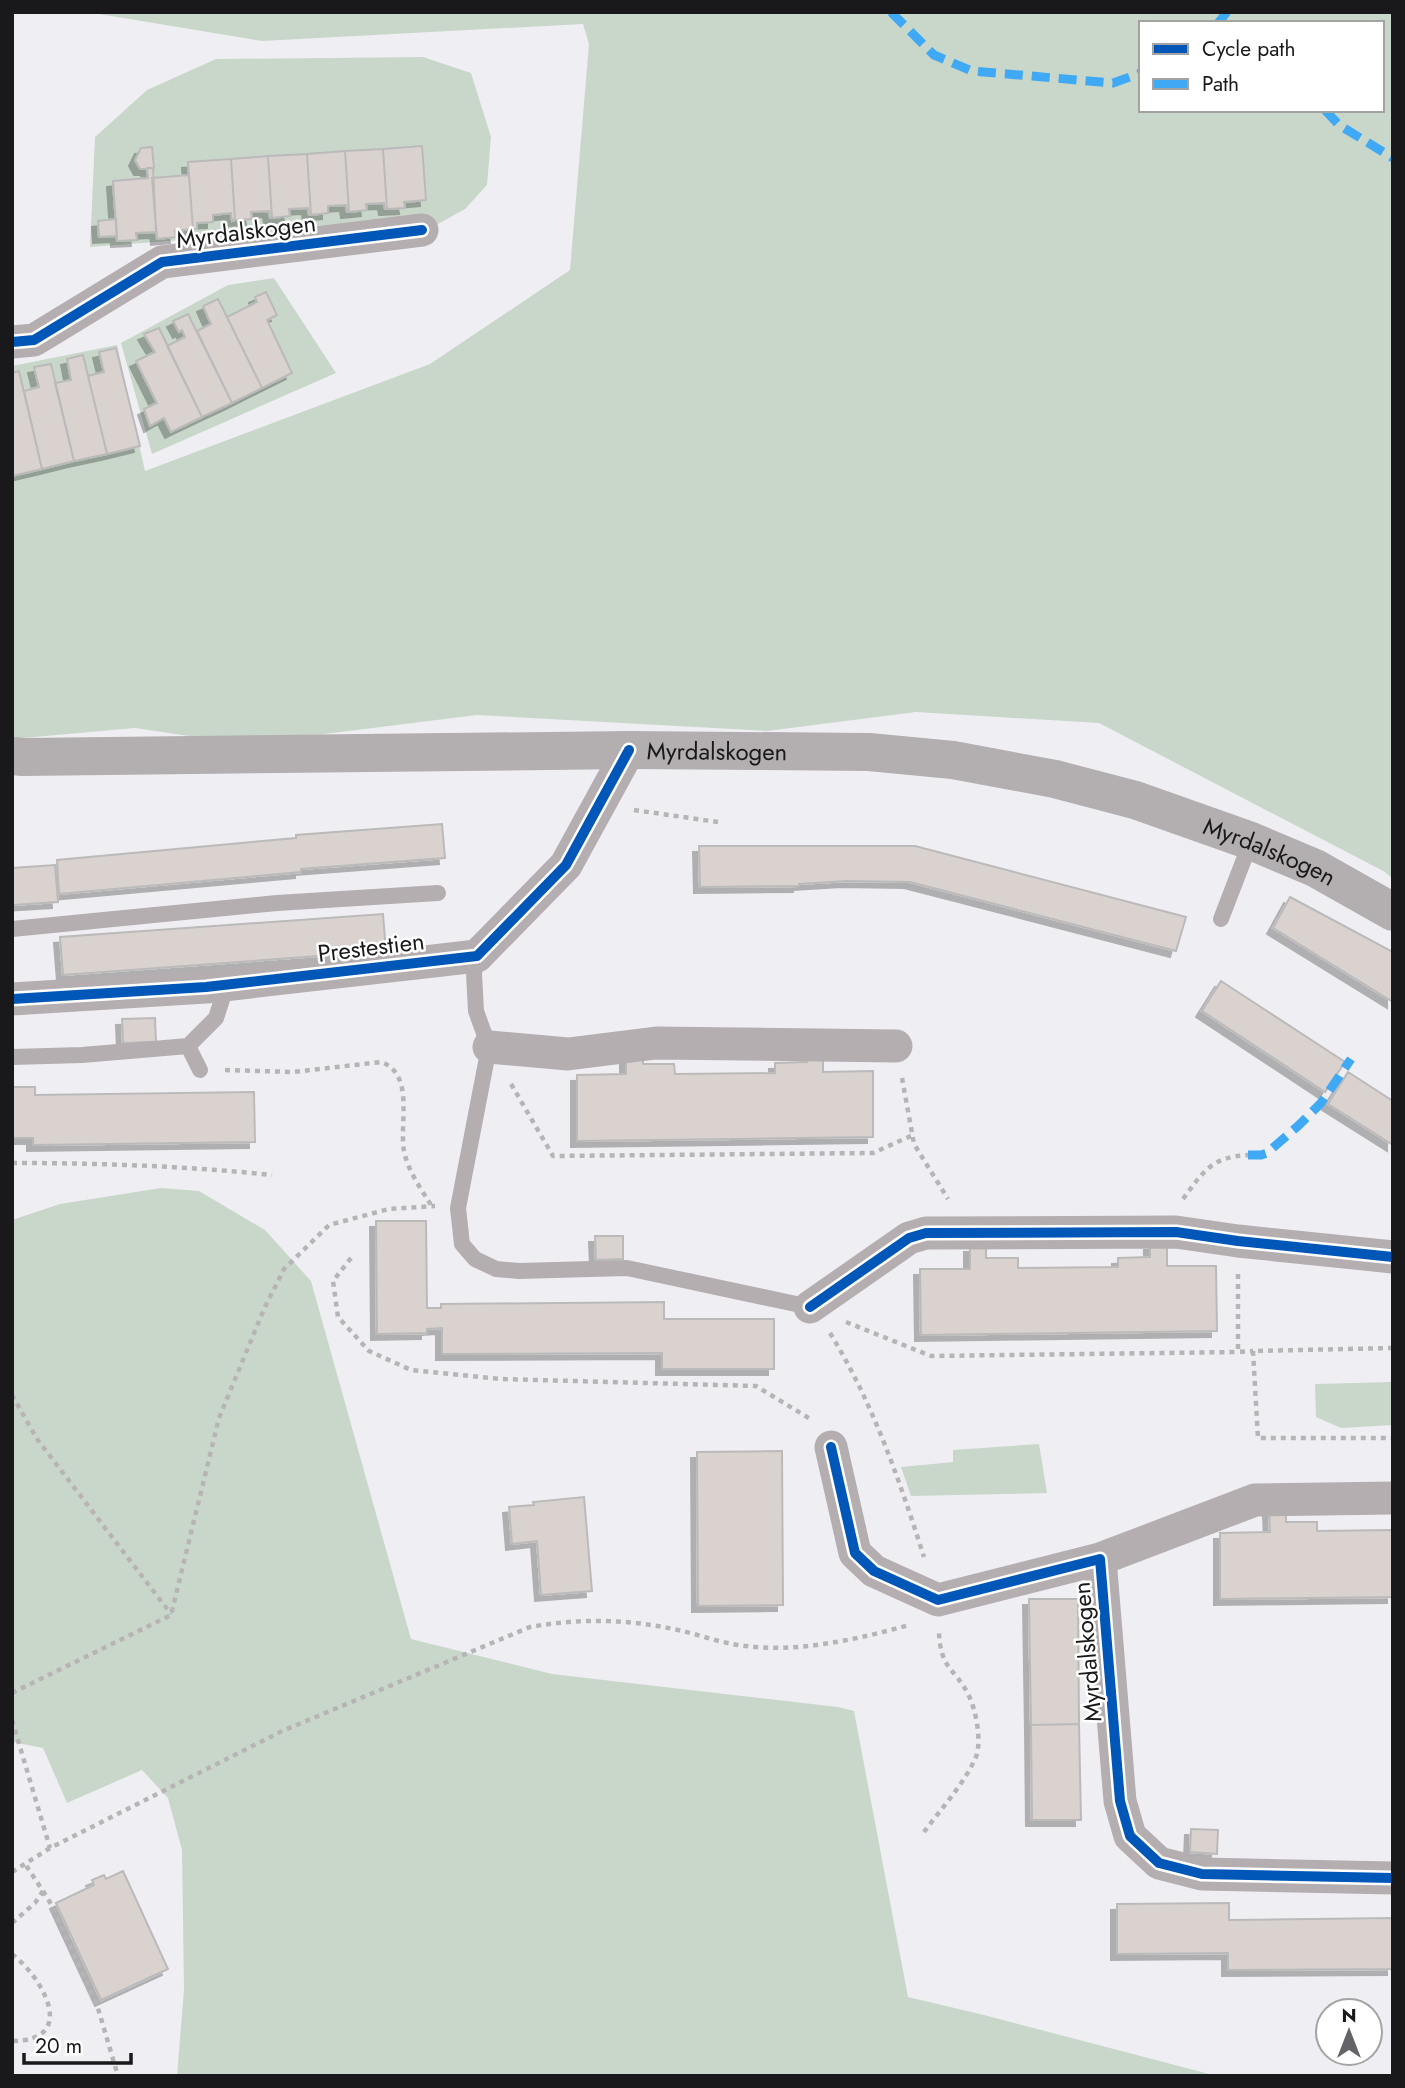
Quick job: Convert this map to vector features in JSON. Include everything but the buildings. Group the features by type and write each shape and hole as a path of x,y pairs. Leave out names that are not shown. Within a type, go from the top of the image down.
{"main road":[{"name":"Myrdalskogen","path":"12,756 629,750 869,752 953,760 1055,779 1135,800 1251,841 1315,868 1393,912"}],"street":[{"name":"Myrdalskogen","path":"12,342 34,340 162,262 422,230"},
{"path":"477,956 566,865 629,750"},
{"name":"Prestestien","path":"12,999 228,984 477,956"},
{"path":"489,1047 568,1054 656,1043 896,1046"},
{"path":"810,1307 909,1238 926,1233 1176,1232 1393,1257"},
{"path":"831,1447 855,1553 874,1571 937,1600"},
{"name":"Myrdalskogen","path":"937,1600 1100,1559 1255,1500 1393,1497"},
{"name":"Myrdalskogen","path":"1100,1559 1120,1801 1130,1836 1159,1863 1202,1874 1393,1878"}],"lane":[{"path":"1221,919 1251,841"},
{"name":"Prestestien","path":"12,929 277,903 438,893"},
{"path":"477,956 474,973 476,1011 489,1047 458,1208 462,1244 475,1259 496,1269 519,1271 628,1268 810,1307"},
{"path":"12,1057 82,1055 188,1046 216,1018 228,984"},
{"path":"188,1046 200,1070"}],"path":[{"path":"598,806 718,822"},
{"path":"896,1046 914,1144 956,1211 962,1233"},
{"path":"489,1047 553,1156 873,1153 913,1135"},
{"path":"200,1070 293,1072 381,1062 390,1065 400,1077 404,1152 414,1177 432,1206"},
{"path":"1204,1170 1230,1156 1248,1155"},
{"path":"12,1163 116,1163 200,1167 272,1175"},
{"path":"171,1615 219,1418 264,1308 285,1269 330,1224 389,1209 432,1206 458,1208"},
{"path":"1238,1241 1238,1352"},
{"path":"351,1258 333,1281 338,1317 369,1351 411,1370 501,1379 756,1386 810,1417 831,1447"},
{"path":"810,1307 931,1356 1393,1348"},
{"path":"810,1307 846,1359 883,1436 937,1600 940,1651 948,1669 968,1693 977,1717 977,1755 924,1832"},
{"path":"1253,1351 1258,1438 1393,1438"},
{"path":"12,1395 37,1439 171,1615"},
{"path":"12,1872 50,1848 280,1732 530,1627 558,1622 616,1621 675,1630 744,1646 780,1649 873,1635 914,1623 937,1600"},
{"path":"12,1693 171,1615"},
{"path":"12,1720 50,1848"},
{"path":"25,1864 51,1904 97,2005 118,2076"},
{"path":"12,1923 35,1903 43,1891"},
{"path":"12,1954 33,1974 50,2006 48,2025 41,2036 25,2041 12,2041"}],"green space":[{"path":"87,12 1393,12 1393,879 1385,872 1099,723 916,712 767,731 477,715 243,744 135,728 12,739 12,366 117,345 145,471 430,364 570,270 589,44 583,24 262,41"},
{"path":"423,57 471,73 491,137 487,185 465,209 438,224 374,225 90,247 95,137 147,90 216,59"},
{"path":"274,278 336,373 152,454 121,343 228,285"},
{"path":"161,1188 199,1191 265,1230 311,1281 411,1639 552,1674 854,1711 908,1997 1217,2076 177,2076 184,1989 182,1850 168,1798 142,1770 67,1803 43,1748 12,1742 12,1220 60,1204"},
{"path":"1393,1382 1393,1425 1341,1428 1316,1417 1315,1384"},
{"path":"1039,1444 1047,1493 911,1496 901,1467 953,1462 953,1450"}],"marked path":[{"path":"891,12 934,55 972,71 1113,83 1139,74"},
{"path":"1220,21 1227,12"},
{"path":"1327,112 1339,125 1393,158"},
{"path":"1248,1155 1267,1153 1298,1126 1321,1103 1351,1059"}],"cycle path":[{"path":"12,342 34,340 162,262 422,230"},
{"path":"12,999 206,987 477,956 566,865 629,750"},
{"path":"810,1307 909,1238 926,1233 1176,1232 1393,1257"},
{"path":"831,1447 855,1553 874,1571 938,1600 1100,1559 1120,1801 1130,1836 1159,1863 1202,1874 1393,1878"}]}
